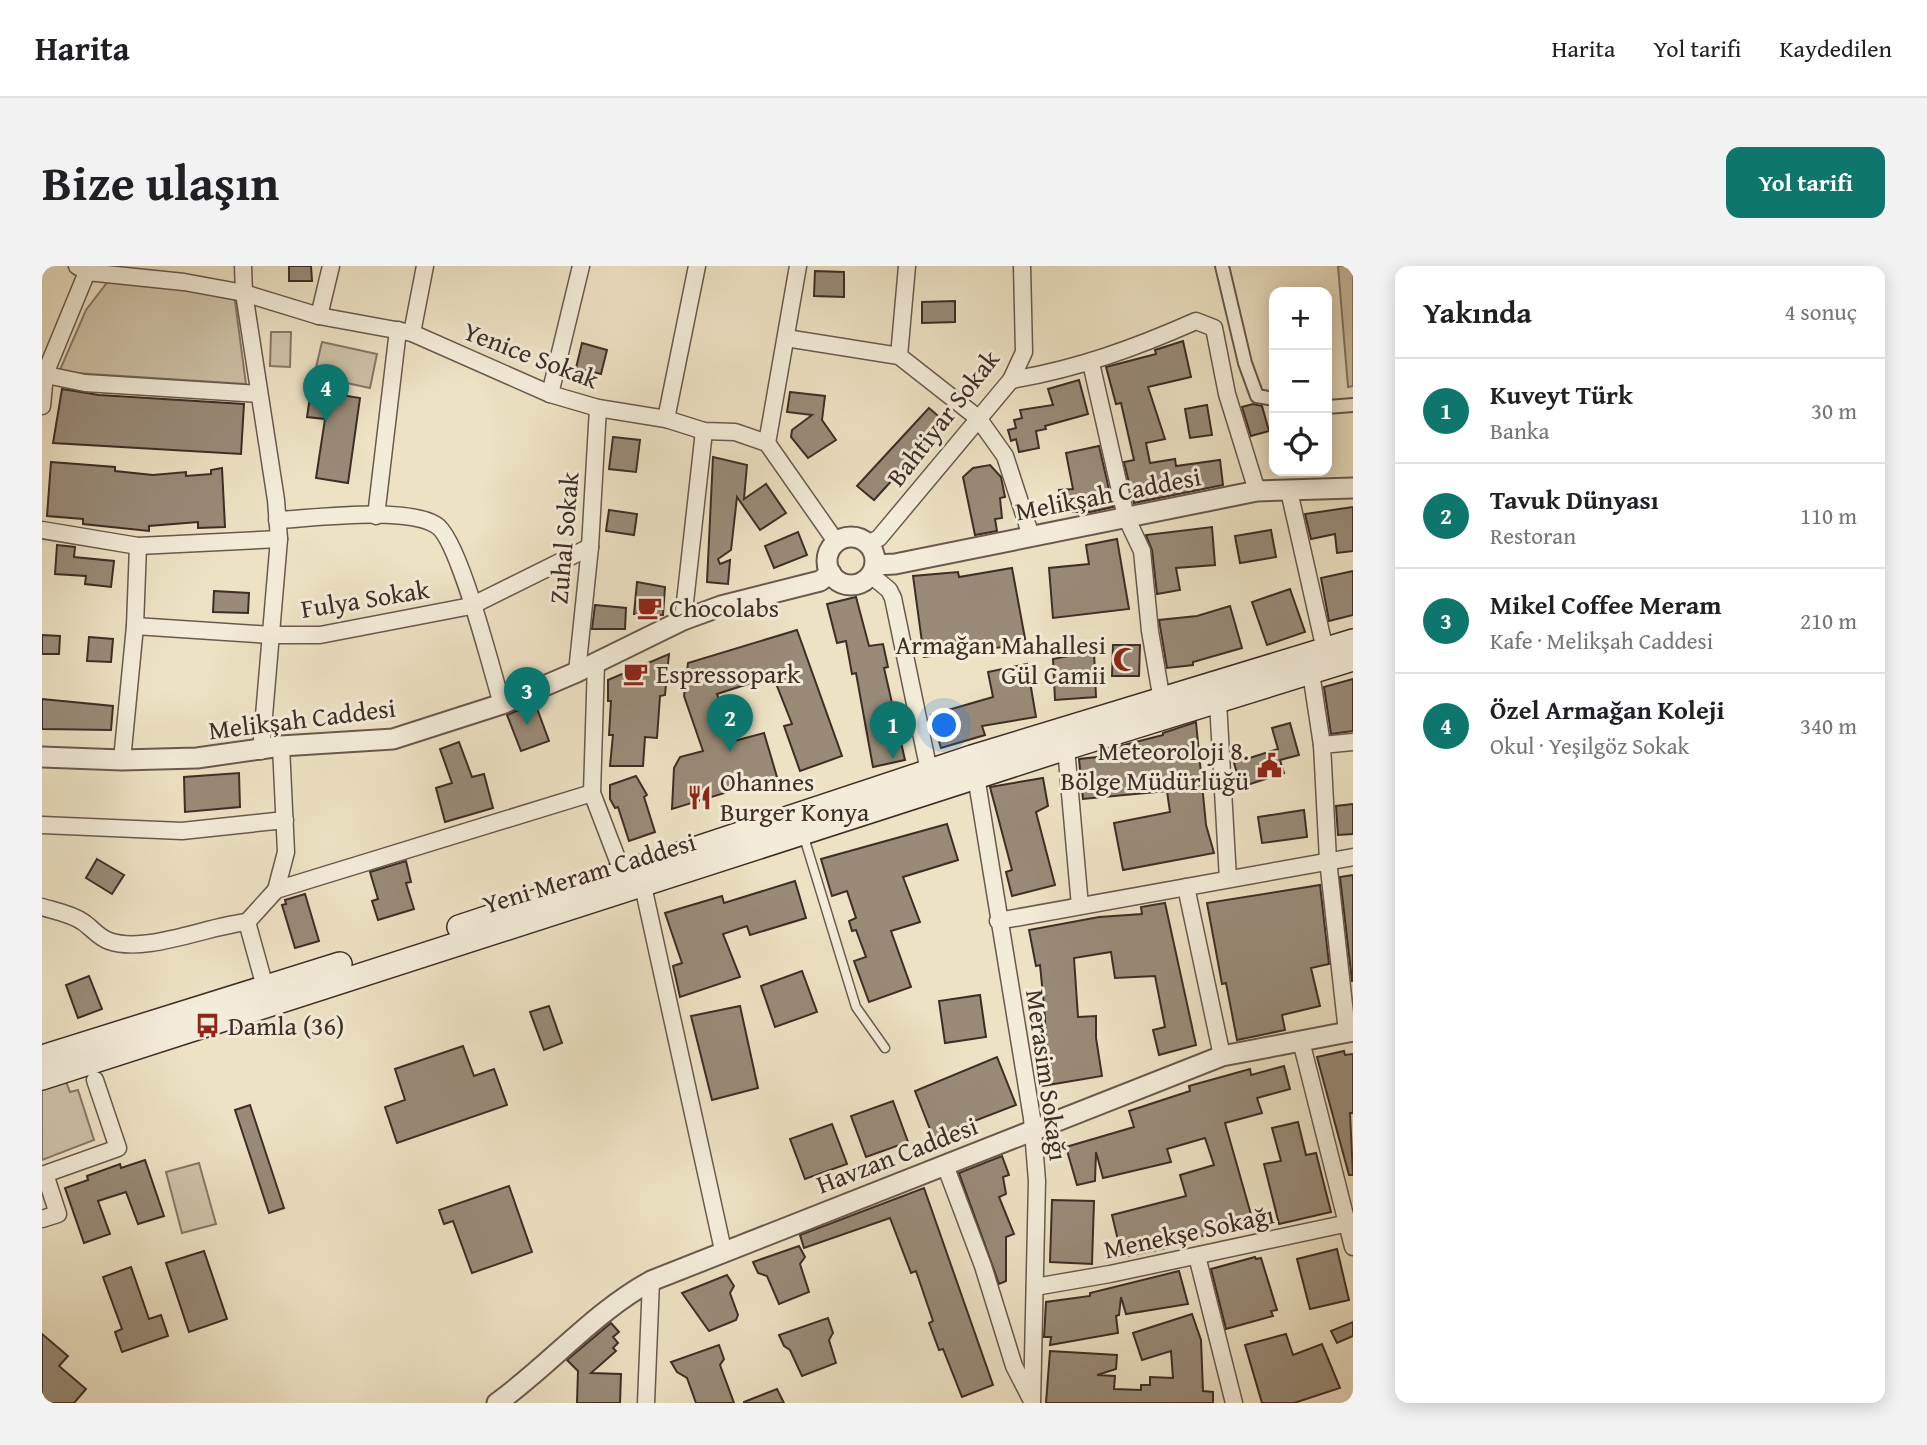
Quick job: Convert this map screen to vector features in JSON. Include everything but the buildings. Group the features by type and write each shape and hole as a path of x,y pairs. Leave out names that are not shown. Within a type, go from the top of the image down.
{"main road":[{"name":"Yeni Meram Caddesi","path":"42,1078 803,834 974,768 1162,701 1353,641"},
{"name":"Yeni Meram Caddesi","path":"42,1057 623,874 929,771 974,768 1066,748 1353,659"}],"street":[{"path":"243,266 244,293 279,539 261,751"},
{"path":"319,316 331,266"},
{"path":"376,516 405,332 425,266"},
{"path":"550,394 581,266"},
{"path":"666,419 697,266"},
{"path":"798,266 767,443 837,542"},
{"path":"899,356 907,266"},
{"name":"Bahtiyar Sokak","path":"867,544 879,538 1011,380 1024,352 1021,266"},
{"path":"1222,266 1245,363 1257,396 1269,398"},
{"path":"42,406 44,374 82,269"},
{"name":"Yenice Sokak","path":"82,269 244,293 319,316 405,332 550,394 598,408 666,419 704,431 735,432 767,443"},
{"path":"1011,380 1125,353 1196,321 1214,328 1227,394 1257,491"},
{"path":"786,338 899,356 978,418 1005,456 1031,536"},
{"path":"1091,363 1126,517 1142,551 1150,631 1162,701"},
{"path":"44,374 86,383 259,394"},
{"path":"1332,407 1353,405"},
{"name":"Zuhal Sokak","path":"577,672 590,547 598,408"},
{"path":"683,620 704,431"},
{"name":"Melikşah Caddesi","path":"42,757 122,760 197,758 261,751 281,746 393,739 502,704 577,672 683,620 820,581 831,573 842,583 850,585 865,580 873,570 895,564 1257,491 1353,488"},
{"path":"1289,491 1325,650"},
{"path":"277,520 411,516 438,525 454,547 502,704"},
{"path":"42,530 138,546 279,539"},
{"path":"831,573 828,559 837,542 854,538 867,544 872,550 873,570 893,598 929,771"},
{"path":"122,760 135,626 138,546"},
{"name":"Fulya Sokak","path":"135,626 271,635 320,635 471,606 590,547"},
{"path":"596,663 592,793 623,874"},
{"path":"1311,673 1322,745 1328,860 1350,1031"},
{"path":"1218,702 1228,879"},
{"path":"1322,745 1353,741"},
{"path":"42,907 82,921 106,940 120,943 145,943 222,925 247,922 276,890 286,852 281,746"},
{"path":"1066,748 1077,847 1080,906"},
{"name":"Merasim Sokağı","path":"974,768 1033,1132 1037,1181 1032,1402"},
{"path":"276,890 592,793"},
{"path":"42,825 182,831 285,820"},
{"path":"998,921 1353,857"},
{"path":"643,886 723,1250"},
{"path":"1186,887 1222,1056"},
{"path":"247,922 265,987"},
{"name":"Havzan Caddesi","path":"497,1403 533,1377 626,1295 651,1281 723,1250 1033,1132 1222,1056 1350,1031"},
{"path":"1301,1041 1353,1247"},
{"path":"42,1219 58,1214 45,1174 118,1148 95,1080"},
{"path":"946,1165 983,1266 1014,1366 1032,1402"},
{"name":"Menekşe Sokağı","path":"1035,1287 1349,1223"},
{"path":"1197,1256 1234,1403"},
{"path":"646,1403 651,1281"}],"lane":[{"path":"803,834 856,1007 885,1048"}],"shaded area":[{"path":"1338,266 1353,266 1353,386 1348,387"},
{"path":"109,280 234,294 246,384 59,372 86,310"},
{"path":"271,332 291,332 290,367 270,366"},
{"path":"322,342 377,354 370,388 314,376"},
{"path":"65,1079 70,1092 78,1090 94,1140 42,1160 42,1087"},
{"path":"199,1163 216,1224 182,1233 166,1172"}],"place":[{"name":"Özel Armağan Koleji","path":"326,422"},
{"name":"Chocolabs","path":"649,608"},
{"name":"Armağan Mahallesi Gül Camii","path":"1126,660"},
{"name":"Espressopark","path":"636,674"},
{"name":"Mikel Coffee Meram","path":"527,725"},
{"name":"Tavuk Dünyası","path":"730,752"},
{"name":"Kuveyt Türk","path":"893,759"},
{"name":"Meteoroloji 8. Bölge Müdürlüğü","path":"1269,766"},
{"name":"Ohannes Burger Konya","path":"700,797"},
{"name":"Damla (36)","path":"208,1026"}]}
